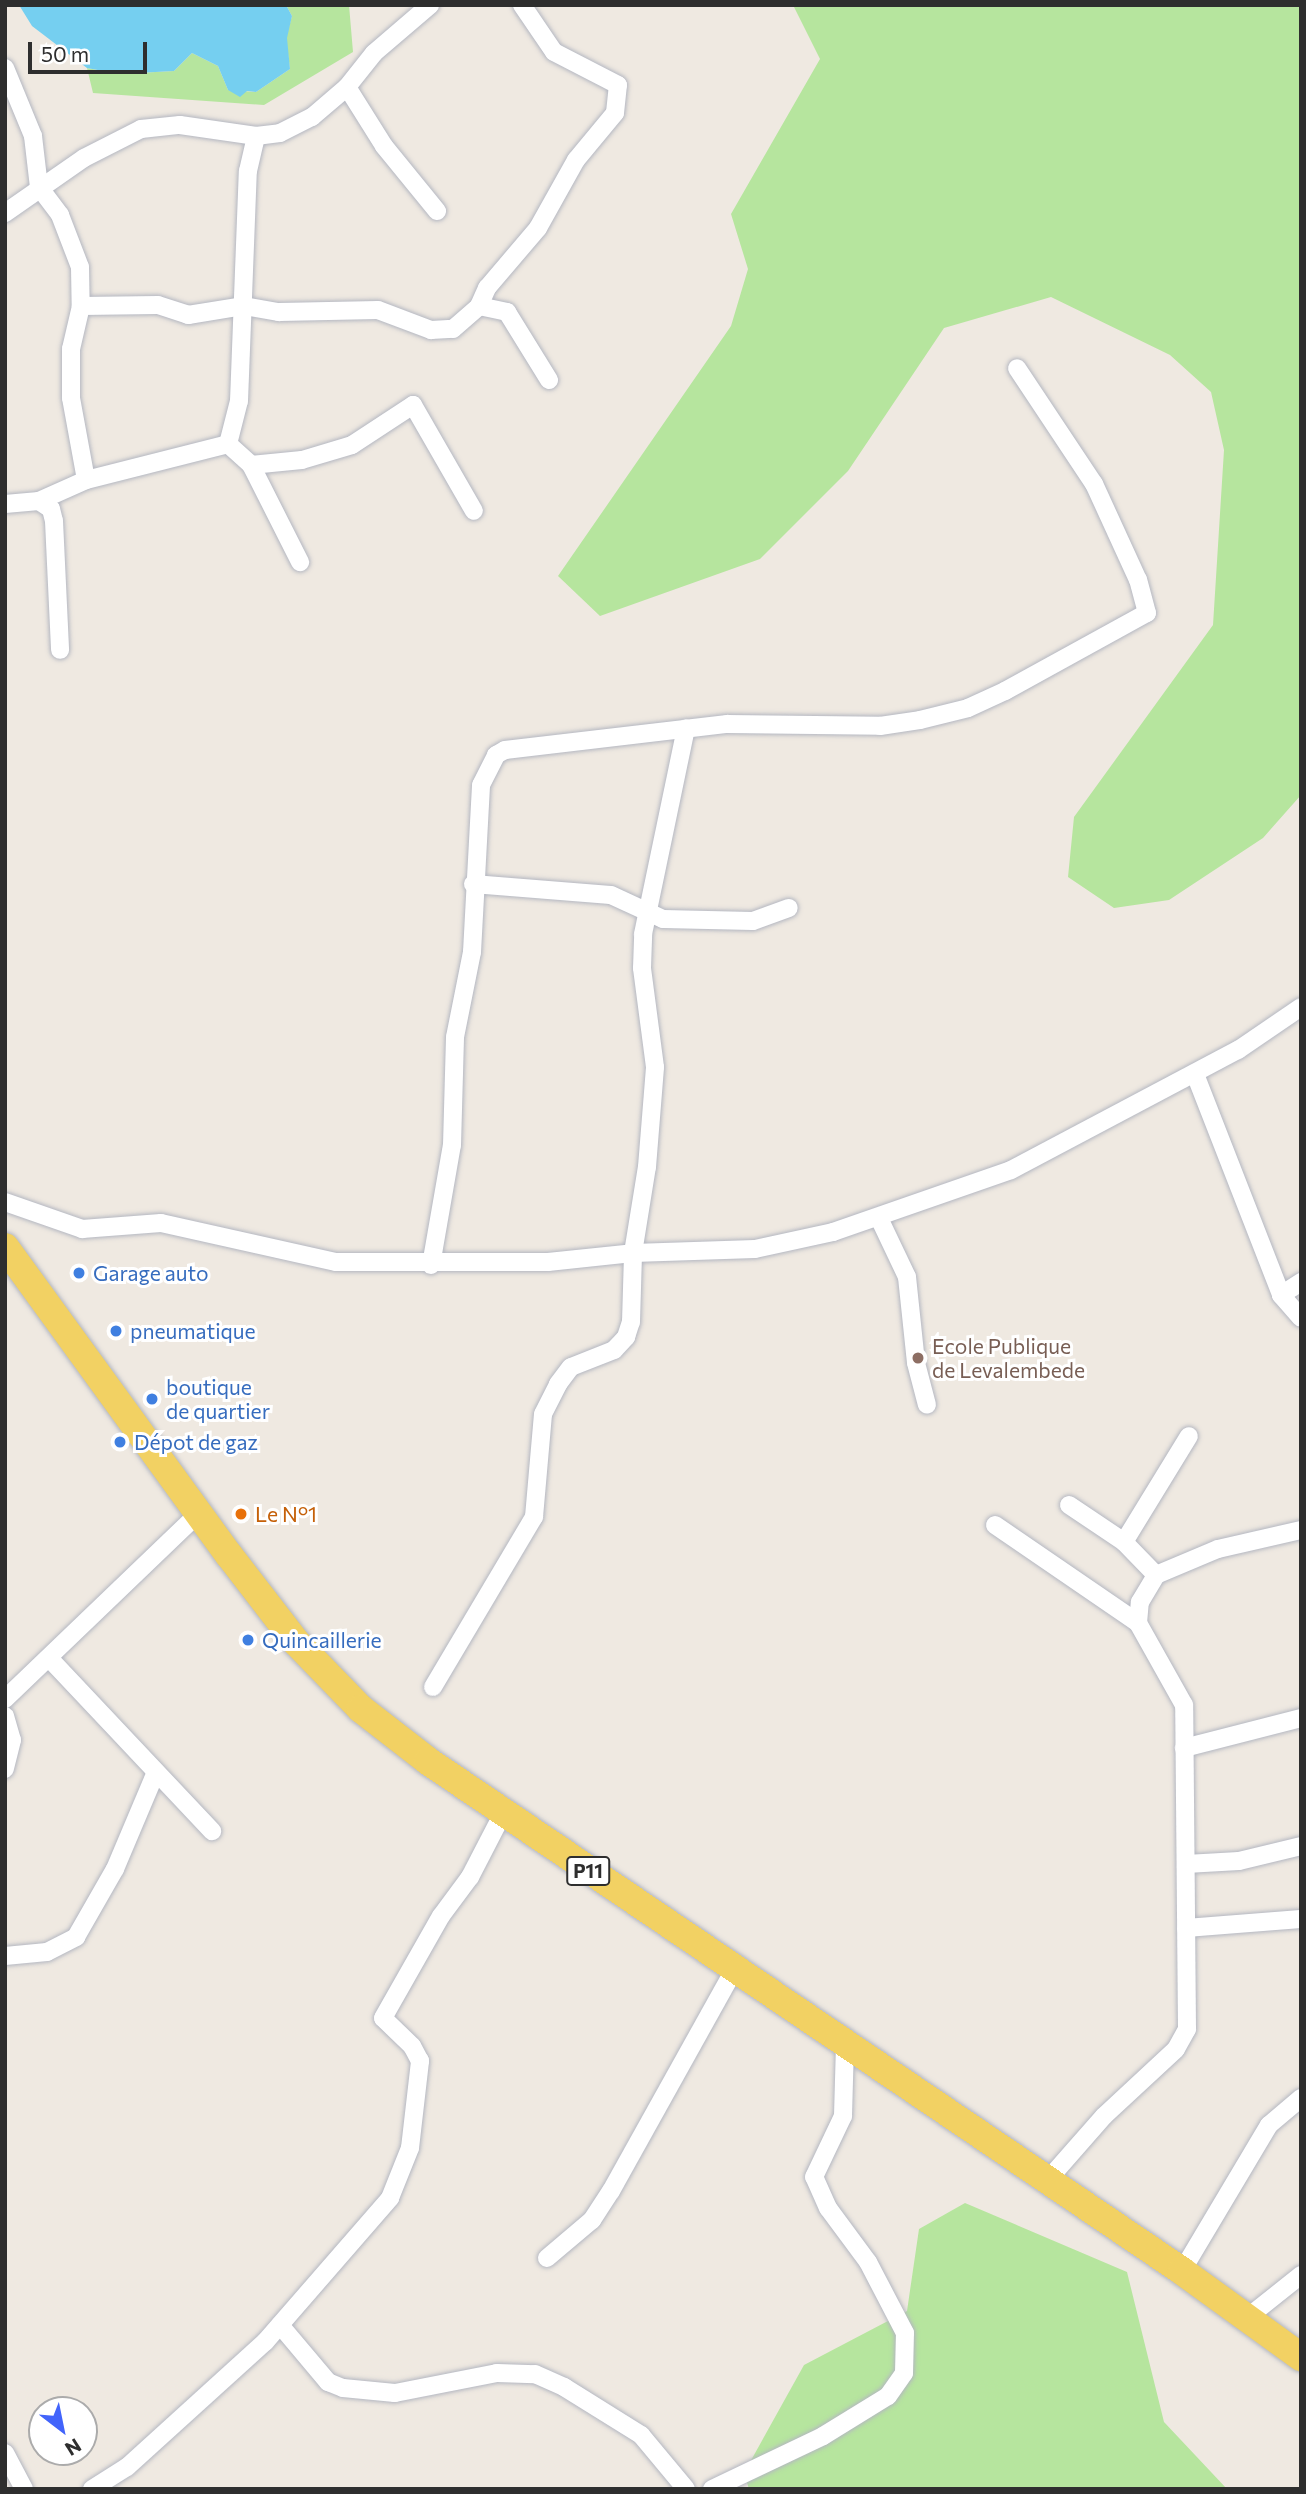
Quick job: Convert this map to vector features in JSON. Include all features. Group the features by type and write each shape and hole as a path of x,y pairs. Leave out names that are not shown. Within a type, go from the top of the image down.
{"main road":[{"name":"P11","path":"5,1247 296,1642 361,1709 503,1813 1046,2182 1182,2271 1301,2357"}],"street":[{"path":"5,214 39,187 84,158 158,125 256,136 281,133 312,117 347,87 374,53 430,5"},
{"path":"81,306 158,305 188,315 244,306 279,312 378,310 431,330 453,329 479,306 487,288 538,228 576,160 615,113 618,85 554,52 522,5"},
{"path":"5,68 15,85 33,136 39,187 60,215 79,267 81,306 71,349 71,398 86,480"},
{"path":"5,103 15,85"},
{"path":"347,87 384,146 437,211"},
{"path":"228,444 239,401 248,171 256,136"},
{"path":"479,306 507,312 549,380"},
{"path":"431,1265 452,1145 455,1037 472,951 473,884 481,785 496,755 505,750 727,724 880,726 932,717 968,708 1005,691 1147,613 1138,580 1094,484 1017,368"},
{"path":"251,465 302,460 352,445 413,405 474,510"},
{"path":"5,504 39,501 86,480 228,444"},
{"path":"228,444 251,465 300,562"},
{"path":"39,501 51,509 54,521 60,650"},
{"path":"433,1688 534,1517 543,1414 558,1384 570,1367 614,1350 626,1337 631,1322 633,1252 647,1167 655,1067 642,968 645,912 686,728"},
{"path":"473,884 611,895 663,919 727,922 753,920 789,908"},
{"path":"5,1202 82,1229 161,1223 336,1262 431,1265 599,1259 633,1252 755,1249 879,1218 1011,1170 1195,1074 1301,1007"},
{"path":"1195,1074 1281,1295 1301,1318"},
{"path":"879,1218 907,1277 916,1363 927,1405"},
{"path":"1281,1295 1301,1282"},
{"path":"1124,1542 1189,1436"},
{"path":"1069,1505 1124,1542 1156,1575"},
{"path":"5,1699 199,1513"},
{"path":"995,1525 1138,1623 1184,1705 1187,2029 1184,2040 1104,2116 1046,2182"},
{"path":"1138,1623 1140,1602 1156,1575 1217,1549 1301,1530"},
{"path":"49,1658 212,1831"},
{"path":"5,1716 12,1741 5,1769"},
{"path":"1184,1748 1301,1718"},
{"path":"5,1956 47,1952 76,1937 115,1869 156,1772"},
{"path":"92,2489 127,2467 280,2325 379,2215 405,2165 419,2061 412,2046 383,2018 441,1916 470,1877 503,1813"},
{"path":"1186,1864 1239,1861 1301,1846"},
{"path":"1186,1928 1301,1919"},
{"path":"547,2258 592,2220 611,2191 734,1970"},
{"path":"712,2489 823,2436 888,2396 904,2373 905,2333 868,2262 828,2208 814,2177 844,2116 845,2046"},
{"path":"1182,2271 1269,2125 1301,2098"},
{"path":"1247,2318 1301,2275"},
{"path":"280,2325 315,2369 343,2388 395,2393 496,2373 535,2374 641,2435 686,2489"},
{"path":"5,2453 24,2489"}],"green space":[{"path":"286,5 349,5 353,52 264,105 93,93 87,68 119,74 174,71 192,53 218,66 228,90 256,92 290,69 286,38 292,16"},
{"path":"793,5 1301,5 1301,795 1263,838 1169,900 1114,908 1068,877 1074,817 1213,625 1224,450 1211,392 1170,355 1051,297 944,328 848,471 760,559 600,616 558,576 731,326 748,269 731,214 820,59"},
{"path":"965,2203 1127,2272 1164,2422 1227,2489 749,2489 744,2473 804,2365 907,2311 919,2229"}],"water":[{"path":"19,5 286,5 292,16 287,38 290,69 256,92 247,91 240,97 228,90 218,66 192,53 174,71 119,74 87,68 32,26"}],"place":[{"name":"Garage auto","path":"79,1273"},
{"name":"pneumatique","path":"116,1331"},
{"name":"Ecole Publique de Levalembede","path":"918,1358"},
{"name":"boutique de quartier","path":"152,1399"},
{"name":"Dépot de gaz","path":"120,1442"},
{"name":"Le N°1","path":"241,1514"},
{"name":"Quincaillerie","path":"248,1640"}]}
